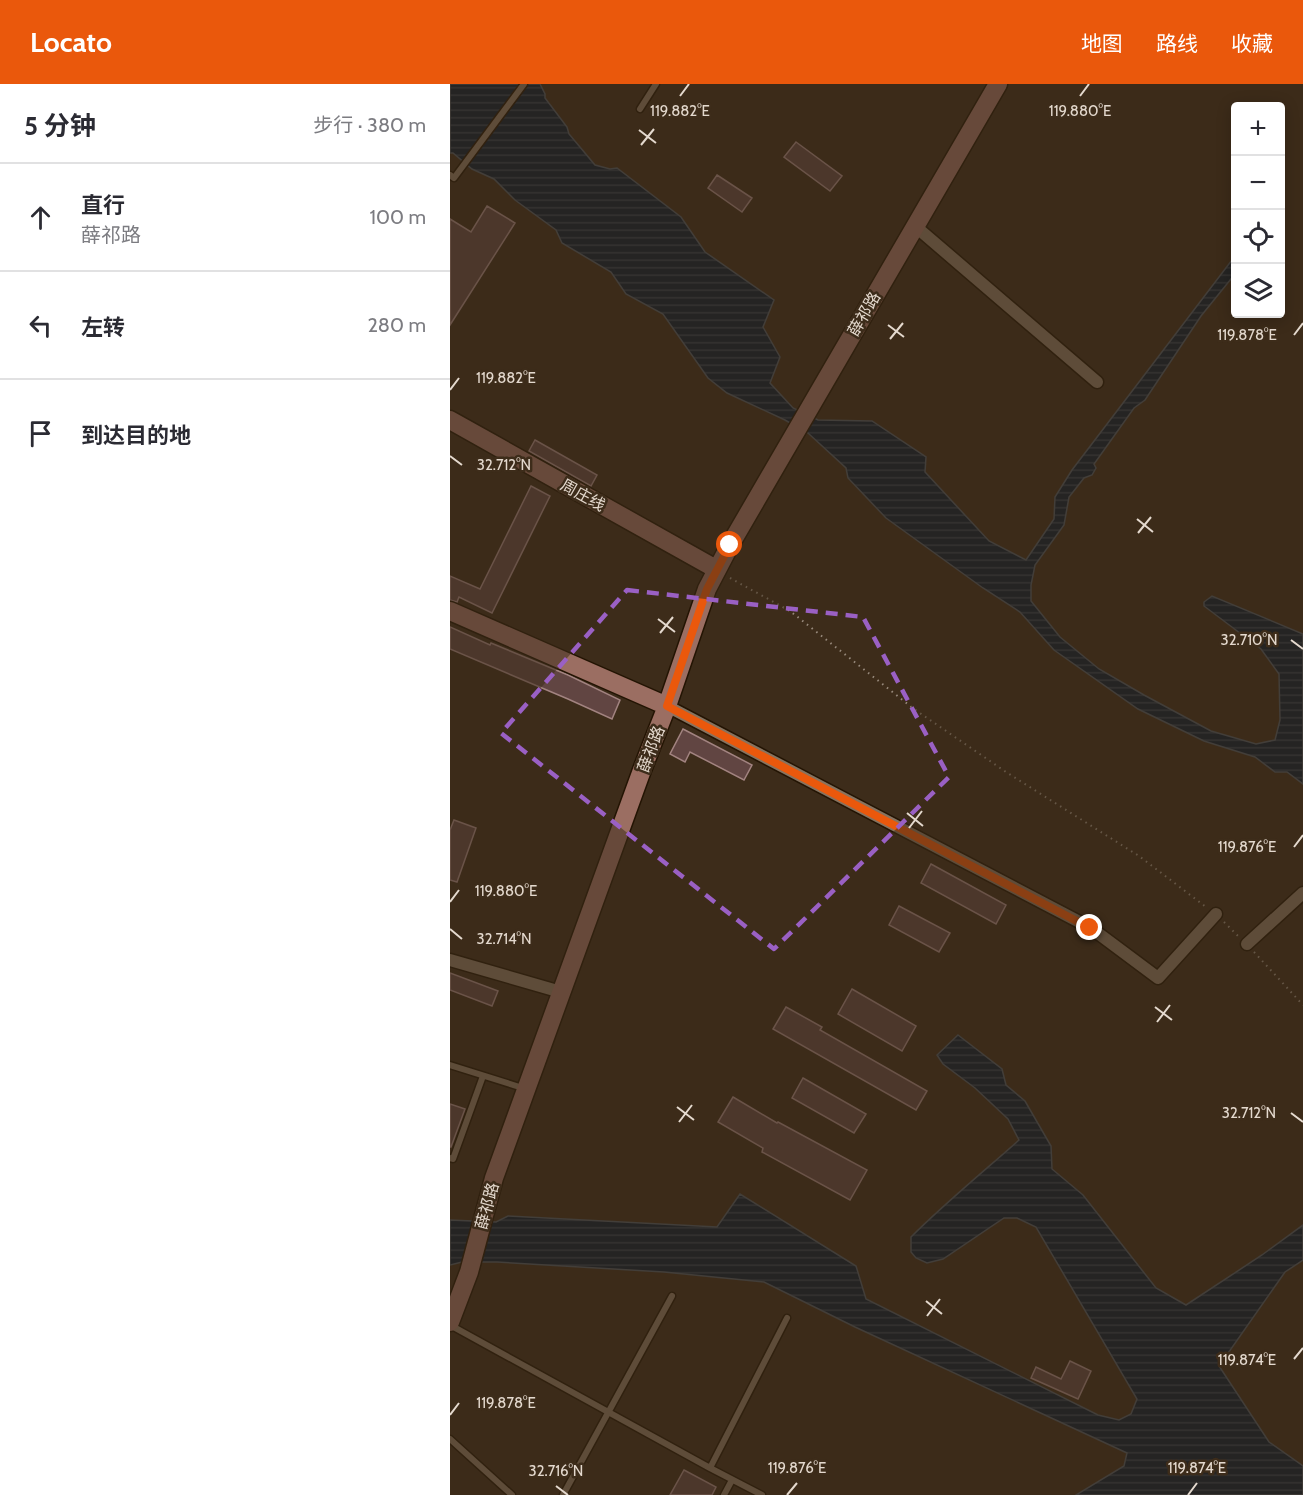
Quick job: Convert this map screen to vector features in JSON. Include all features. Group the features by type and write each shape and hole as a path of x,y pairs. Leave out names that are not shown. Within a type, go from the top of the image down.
{"street":[{"name":"薛祁路","path":"450,1324 469,1272 494,1178 667,706 707,589 716,569 998,84"},
{"path":"915,226 1097,382"},
{"name":"周庄线","path":"450,420 716,569"},
{"path":"450,611 667,706 1090,928 1158,978 1216,914"},
{"path":"1247,944 1303,893"},
{"path":"450,960 561,992"}],"lane":[{"path":"450,175 454,178 524,84"},
{"path":"640,109 656,84"},
{"path":"450,1065 526,1089"},
{"path":"450,1158 453,1159 483,1076"},
{"path":"563,1495 672,1296"},
{"path":"710,1468 787,1318"},
{"path":"450,1324 762,1495"},
{"path":"450,1439 512,1495"},
{"path":"724,1495 732,1479"}],"path":[{"path":"716,569 790,611 914,709 1006,772 1139,856 1216,914 1303,1005"}],"highlighted area":[{"path":"627,590 863,617 949,777 774,949 501,733"}],"water":[{"path":"450,84 540,84 545,98 567,127 569,134 595,165 610,169 617,168 681,217 705,252 774,300 763,327 780,357 770,383 793,408 818,420 872,421 926,457 925,472 989,541 1026,560 1054,519 1055,497 1072,470 1231,261 1231,279 1201,316 1145,400 1134,408 1094,464 1096,468 1092,475 1084,478 1069,497 1064,525 1035,565 1031,601 1060,637 1099,669 1211,731 1256,744 1275,740 1280,720 1279,674 1261,649 1204,606 1204,602 1212,596 1303,634 1303,784 1287,772 1275,772 1255,757 1204,741 1138,709 1054,650 1020,612 886,518 848,478 846,468 808,433 727,393 708,378 663,314 626,294 611,272 562,243 556,230 515,200 494,179 472,169 450,153"},
{"path":"958,1035 1002,1069 1006,1085 1025,1101 1051,1146 1052,1169 1083,1195 1156,1288 1186,1305 1303,1225 1303,1260 1285,1272 1219,1366 1269,1442 1303,1466 1303,1495 1076,1495 1124,1466 1127,1453 855,1327 764,1282 664,1272 497,1262 462,1262 450,1265 450,1220 496,1222 508,1216 717,1227 740,1194 856,1266 866,1299 1098,1415 1119,1420 1131,1414 1137,1399 1036,1227 1017,1218 1004,1218 943,1259 927,1263 916,1258 911,1252 911,1237 1019,1140 1008,1119 975,1088 943,1064 937,1055"}],"building":[{"path":"796,142 842,176 830,191 784,157"},
{"path":"717,175 752,198 742,212 708,188"},
{"path":"487,206 515,223 450,325 450,219 471,232"},
{"path":"535,440 597,475 591,486 529,451"},
{"path":"531,486 550,496 492,613 459,597 457,602 450,600 450,576 480,589"},
{"path":"450,627 568,675 620,700 612,719 450,649"},
{"path":"683,729 752,765 744,780 690,752 685,762 670,754"},
{"path":"454,820 476,828 457,882 450,880 450,830"},
{"path":"931,864 1006,905 996,924 921,883"},
{"path":"899,906 950,933 939,952 889,925"},
{"path":"450,973 498,991 492,1006 450,990"},
{"path":"852,989 916,1026 902,1051 838,1014"},
{"path":"786,1007 822,1027 820,1030 927,1091 916,1110 773,1029"},
{"path":"803,1078 866,1114 854,1133 792,1098"},
{"path":"733,1097 867,1170 850,1200 762,1152 763,1148 718,1122"},
{"path":"450,1104 465,1109 451,1147 450,1147"},
{"path":"1070,1361 1091,1371 1078,1399 1031,1378 1036,1367 1061,1379"},
{"path":"684,1470 716,1487 712,1495 670,1495"}],"route":[{"path":"730,545 707,589 667,706 1090,928"}]}
